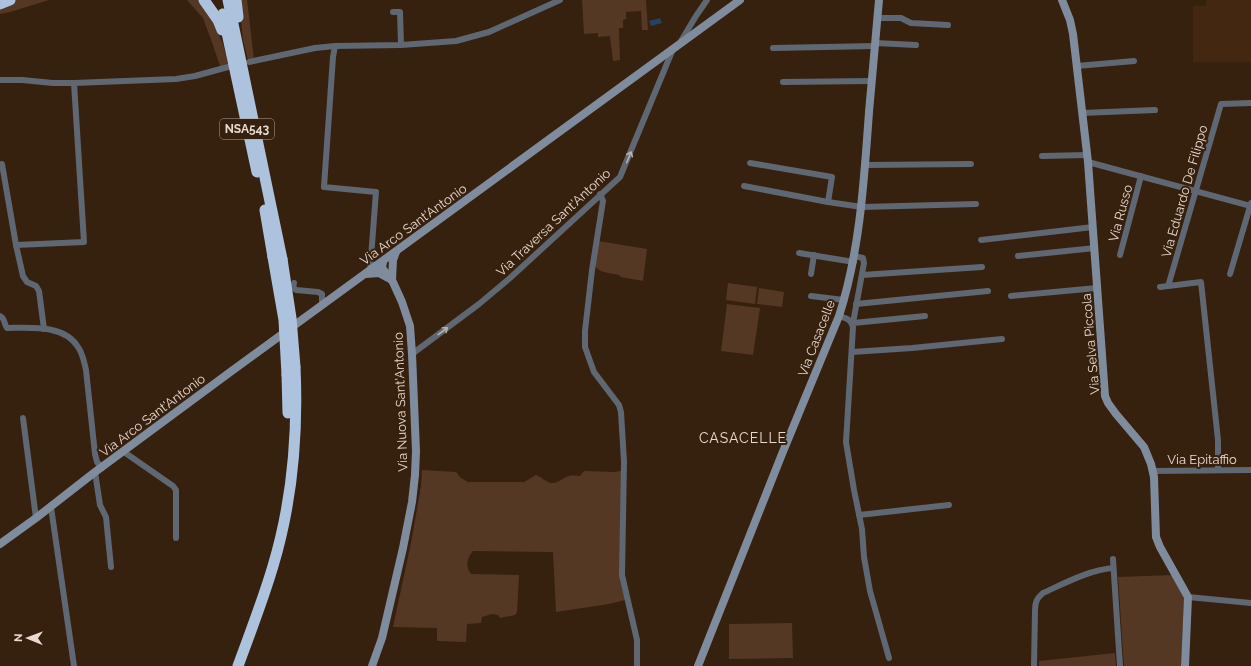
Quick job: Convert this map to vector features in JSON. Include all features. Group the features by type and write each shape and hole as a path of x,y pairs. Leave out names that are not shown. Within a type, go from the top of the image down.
{"highway":[{"path":"0,4 10,0"},
{"name":"NSA543","path":"204,0 218,20 235,51"},
{"name":"NSA543","path":"220,0 235,51"},
{"name":"NSA543","path":"228,0 235,51 291,318 291,371 296,396 288,465"},
{"name":"NSA543","path":"235,51 236,0"},
{"path":"230,666 264,573 276,526 288,465"},
{"path":"238,666 274,565 289,492 288,465"}],"street":[{"path":"249,62 314,48 335,46 401,45 456,41 489,32 560,0"},
{"name":"Via Traversa Sant'Antonio","path":"412,354 510,278 620,176 677,46 706,0"},
{"name":"Via Arco Sant'Antonio","path":"0,544 233,370 740,0"},
{"name":"Via Casacelle","path":"698,666 782,454 839,316 844,300 854,259 862,206 871,81 879,0"},
{"name":"Via Selva Piccola","path":"1062,0 1070,20 1088,158 1105,396 1116,414 1144,447 1149,458 1155,484 1156,536 1160,547 1188,597"},
{"path":"393,12 400,12 401,45"},
{"path":"878,18 901,18 911,23 948,25"},
{"path":"773,48 875,44 916,45"},
{"path":"335,46 333,56 324,188 376,192 368,272 379,274 392,280 393,260 397,251"},
{"path":"1077,66 1134,62"},
{"path":"0,80 74,83 176,79 195,76 228,67"},
{"path":"783,82 871,81"},
{"path":"16,245 84,242 74,83"},
{"name":"Via Eduardo De Filippo","path":"1169,283 1221,104 1251,103"},
{"path":"1082,114 1155,110"},
{"path":"1042,156 1088,158 1141,176 1251,204 1230,274"},
{"path":"750,163 832,176 828,202"},
{"path":"2,164 23,276 27,282 36,286 39,291 44,329"},
{"path":"866,165 972,164"},
{"name":"Via Russo","path":"1120,255 1141,176"},
{"path":"744,186 828,202 862,206 976,204"},
{"path":"600,194 603,201 592,270 585,347 594,372 619,405 621,412 624,462 622,575 637,640 638,666"},
{"path":"981,240 1093,227"},
{"path":"1018,256 1095,248"},
{"path":"799,253 864,259 853,323 846,442 862,529 864,557 870,591 889,658"},
{"path":"811,274 814,255"},
{"name":"Via Nuova Sant'Antonio","path":"372,666 382,638 412,502 416,451 410,326 392,280 382,268 383,262"},
{"path":"862,275 982,267"},
{"path":"1160,287 1201,282 1218,440 1218,470"},
{"path":"294,283 293,287 296,290 318,292 322,294 322,306"},
{"path":"1012,296 1097,288"},
{"path":"856,304 988,291"},
{"path":"811,296 844,300"},
{"name":"Via Arco Sant'Antonio","path":"0,316 7,328 44,329 60,332 70,337 78,347 84,358 86,370 98,470"},
{"path":"839,316 849,319 853,323 925,316"},
{"path":"852,352 1002,340"},
{"path":"23,418 36,518"},
{"path":"124,452 173,486 176,490 176,538"},
{"path":"98,470 100,505 106,517 111,567"},
{"name":"Via Epitaffio","path":"1153,470 1251,470"},
{"path":"859,515 949,505"},
{"path":"51,507 74,666"},
{"path":"1113,559 1120,666"},
{"path":"1034,666 1035,603 1038,597 1043,593 1090,573 1103,569 1114,568"},
{"path":"1185,666 1188,597 1251,603"}],"shaded area":[{"path":"12,0 49,0 0,14 0,5"},
{"path":"187,0 199,0 211,16 223,44 228,64 220,66 203,18"},
{"path":"239,0 247,0 254,59 248,60 243,40"},
{"path":"582,0 646,0 648,30 642,30 641,11 626,12 626,19 623,20 623,28 619,28 620,60 613,61 610,36 598,37 598,33 584,34"},
{"path":"1206,0 1251,0 1251,62 1193,62 1193,6 1206,6"},
{"path":"598,241 647,249 643,281 621,277 619,275 599,270 595,266"},
{"path":"728,283 757,287 755,304 726,300"},
{"path":"759,288 784,292 782,307 757,304"},
{"path":"727,304 760,308 753,355 721,351"},
{"path":"422,470 456,472 461,478 468,482 524,482 536,475 551,483 569,476 580,476 584,471 621,471 625,600 556,612 553,552 473,551 469,556 467,565 471,574 519,575 517,612 515,615 500,618 498,615 492,614 482,617 481,623 467,624 466,642 437,641 437,628 393,627 411,543 421,486"},
{"path":"1173,575 1184,598 1181,666 1124,666 1118,577"},
{"path":"792,623 793,658 729,659 729,624"},
{"path":"1115,653 1116,666 1039,666 1039,661"}],"water":[{"path":"660,18 662,23 651,26 649,21"}],"district":[{"name":"CASACELLE","path":"743,438"}]}
